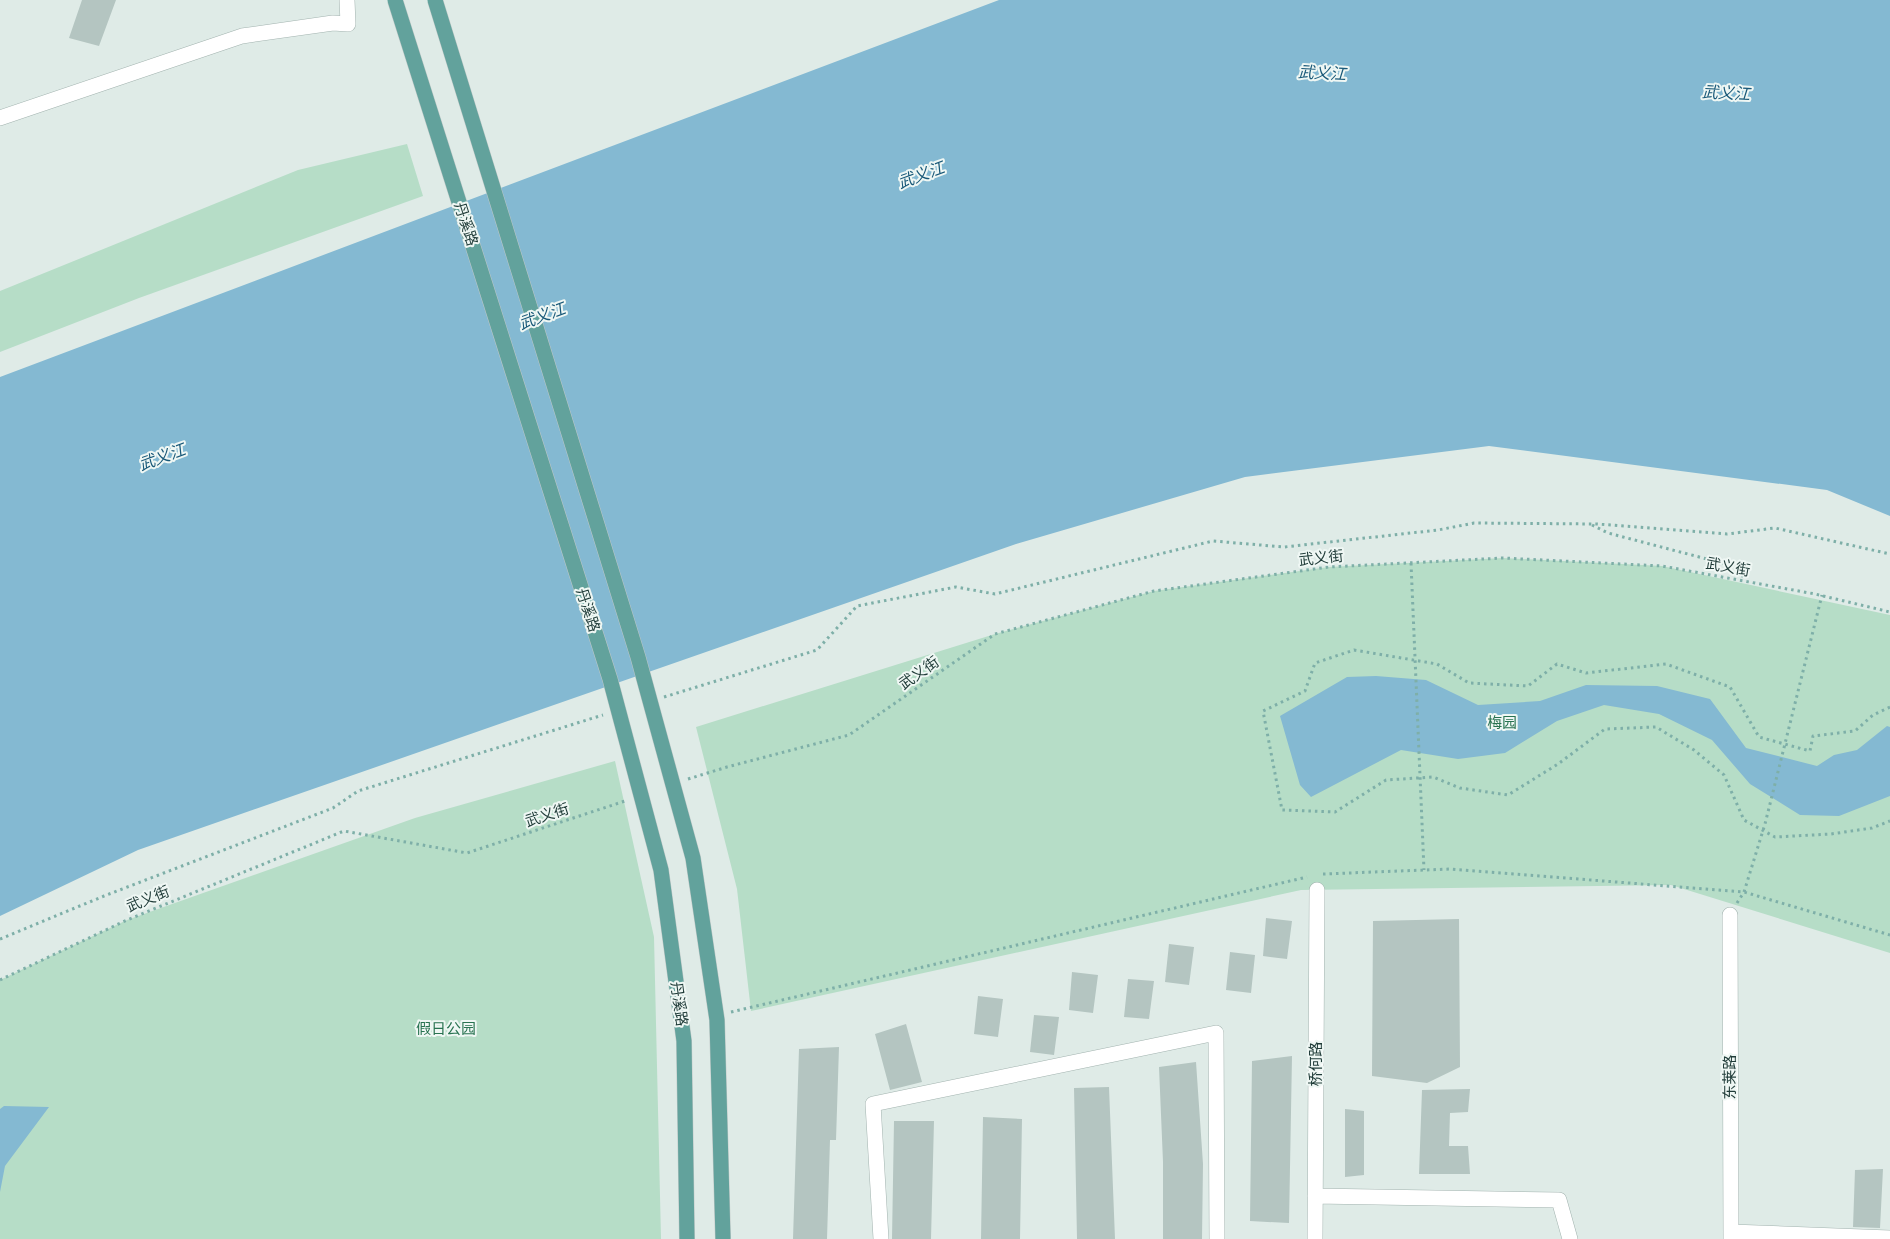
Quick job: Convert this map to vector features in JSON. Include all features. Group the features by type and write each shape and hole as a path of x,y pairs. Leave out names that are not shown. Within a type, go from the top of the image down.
{"main road":[{"name":"丹溪路","path":"396,0 607,669 661,870 684,1041 687,1239"},
{"path":"435,0 635,647 693,858 717,1020 723,1239"}],"street":[{"path":"0,118 242,36 333,23 348,24 347,0"},
{"name":"桥何路","path":"1315,1239 1317,890"},
{"name":"东莱路","path":"1730,915 1731,1235"},
{"path":"881,1239 873,1104 1216,1033 1217,1239"},
{"path":"1315,1196 1559,1200 1570,1239"},
{"path":"1731,1235 1890,1238"}],"path":[{"path":"656,699 817,650 857,606 956,587 995,594 1213,540 1284,547 1438,530 1474,523 1590,524 1727,534 1776,528 1890,554"},
{"path":"1590,524 1608,533 1741,568 1744,581"},
{"name":"武义街","path":"680,782 727,767 849,735 995,634 1154,592 1329,567 1503,558 1662,566 1822,596 1890,612"},
{"path":"1411,563 1424,870"},
{"path":"1730,915 1744,892 1765,824 1780,757 1822,596"},
{"path":"1890,707 1873,715 1856,731 1813,736 1810,751 1759,736 1730,687 1666,664 1586,673 1557,664 1528,686 1469,683 1437,664 1354,650 1315,663 1305,691 1263,711 1282,810 1335,812 1386,780 1433,776 1460,788 1508,795 1558,764 1605,729 1656,727 1694,750 1724,775 1744,820 1775,837 1831,834 1872,828 1890,821"},
{"path":"0,939 104,896 333,808 358,791 609,714"},
{"name":"武义街","path":"0,980 127,920 344,831 467,853 634,798"}],"green space":[{"path":"407,144 423,196 139,298 0,352 0,291 298,170"},
{"name":"梅园","path":"1503,558 1662,566 1890,615 1890,953 1671,885 1301,890 751,1011 737,889 696,727 995,634 1154,591 1329,567"},
{"name":"假日公园","path":"615,761 654,937 661,1239 0,1239 0,980 127,920 415,818"}],"water":[{"name":"武义江","path":"999,0 1890,0 1890,516 1827,490 1489,446 1245,477 1016,544 138,850 0,916 0,377"},
{"path":"1376,676 1426,680 1478,705 1540,701 1586,685 1657,686 1710,699 1746,748 1817,766 1834,755 1857,750 1887,726 1890,727 1890,796 1839,816 1800,815 1750,784 1712,740 1659,714 1604,705 1557,721 1505,753 1458,759 1401,750 1311,797 1300,785 1280,716 1347,677"},
{"path":"4,1106 49,1107 5,1166 0,1192 0,1109"}],"building":[{"path":"82,0 116,0 99,46 69,38"},
{"path":"1266,918 1292,921 1287,959 1263,956"},
{"path":"1459,919 1460,1067 1427,1083 1372,1076 1373,921"},
{"path":"1169,944 1194,947 1189,985 1165,982"},
{"path":"1230,952 1255,955 1251,993 1226,990"},
{"path":"1072,972 1098,975 1093,1013 1069,1010"},
{"path":"1128,979 1154,981 1149,1019 1124,1017"},
{"path":"978,996 1003,999 998,1037 974,1034"},
{"path":"1034,1015 1059,1017 1054,1055 1030,1052"},
{"path":"906,1024 922,1082 890,1090 875,1034"},
{"path":"839,1047 836,1140 830,1140 827,1239 793,1239 799,1049"},
{"path":"1292,1056 1289,1223 1250,1221 1252,1061"},
{"path":"1196,1062 1203,1164 1202,1239 1163,1239 1163,1162 1159,1067"},
{"path":"1109,1087 1115,1239 1077,1239 1074,1088"},
{"path":"1470,1089 1468,1112 1450,1113 1449,1146 1468,1146 1470,1174 1419,1174 1422,1090"},
{"path":"1345,1109 1364,1111 1364,1175 1345,1177"},
{"path":"983,1117 1022,1119 1020,1239 981,1239"},
{"path":"894,1121 934,1121 931,1239 892,1239"},
{"path":"1883,1169 1880,1228 1853,1227 1855,1170"}]}
